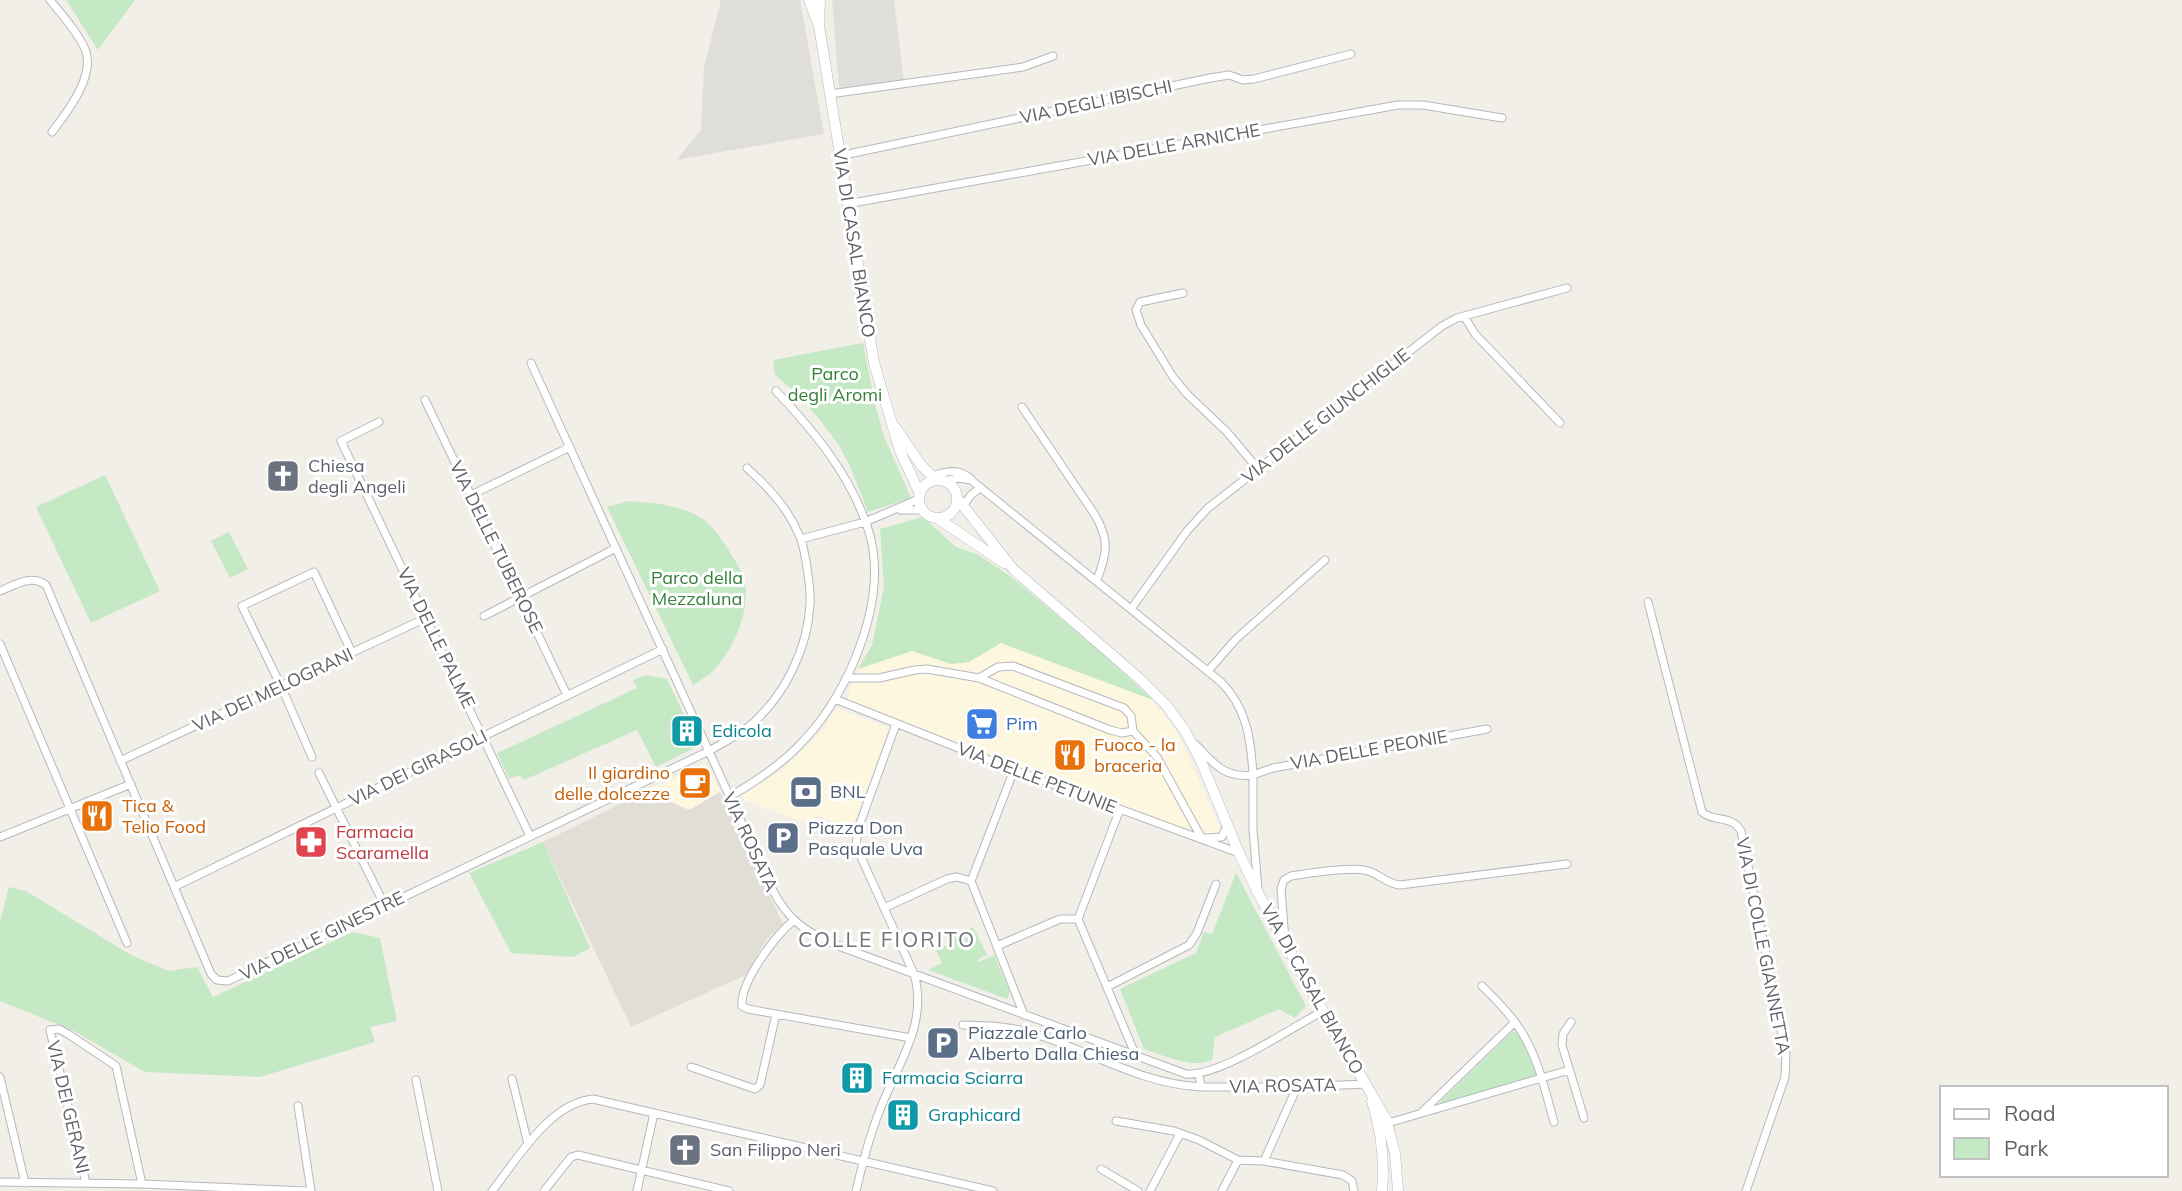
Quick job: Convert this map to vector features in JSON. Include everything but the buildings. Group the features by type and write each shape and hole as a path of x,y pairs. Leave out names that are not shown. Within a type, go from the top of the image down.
{"main road":[{"name":"VIA DI CASAL BIANCO","path":"810,0 819,26 874,363 906,467 920,497"},
{"name":"VIA DI CASAL BIANCO","path":"819,26 820,0"},
{"path":"891,420 921,465 954,488 960,502 951,512 937,518"},
{"path":"938,479 924,486 920,497 923,510 1013,569"},
{"name":"VIA DI CASAL BIANCO","path":"960,502 1013,569 1141,680 1167,706 1191,741 1258,893 1322,1011 1388,1123 1395,1153 1398,1191"},
{"name":"VIA DI CASAL BIANCO","path":"1365,1084 1377,1115 1381,1135 1382,1191"}],"street":[{"path":"50,0 71,26 86,51 85,80 71,106 52,132"},
{"name":"VIA DEGLI IBISCHI","path":"839,156 1210,78 1229,75 1242,80 1254,79 1351,54"},
{"path":"830,94 1023,67 1053,56"},
{"name":"VIA DELLE ARNICHE","path":"847,204 1398,105 1419,105 1502,118"},
{"name":"VIA DELLE GIUNCHIGLIE","path":"1131,610 1199,517 1442,326 1464,316 1567,288"},
{"path":"1183,293 1140,302 1136,310 1139,322 1176,382 1227,432 1258,469"},
{"path":"1464,316 1475,334 1560,423"},
{"name":"VIA ROSATA","path":"531,363 772,889 780,906 793,921 824,940 1182,1073 1199,1075 1228,1063 1322,1011"},
{"path":"729,797 766,774 796,748 822,719 846,678 863,636 873,585 870,534 856,499 833,458 776,391"},
{"name":"VIA DELLE TUBEROSE","path":"425,400 567,695"},
{"path":"1022,407 1102,529 1106,551 1097,580"},
{"name":"VIA DELLE PALME","path":"379,422 341,441 530,836"},
{"path":"471,495 570,447"},
{"name":"VIA DELLE GINESTRE","path":"0,591 28,580 39,580 47,587 211,974 220,981 230,980 709,751 742,732 762,714 778,693 796,661 805,636 810,603 809,580 801,539 779,501 747,468"},
{"path":"938,479 955,470 971,480"},
{"path":"938,479 971,480"},
{"name":"VIA DI CASAL BIANCO","path":"971,480 1225,687 1242,712 1250,739 1258,893"},
{"path":"960,502 980,488"},
{"path":"801,539 865,522 897,510 920,497"},
{"path":"897,510 923,510"},
{"path":"484,616 617,548"},
{"path":"1208,671 1236,639 1325,560"},
{"path":"312,757 243,606 314,572 352,653"},
{"name":"VIA DI COLLE GIANNETTA","path":"1648,602 1702,812 1708,817 1731,820 1741,831 1786,1054 1785,1076 1746,1191"},
{"name":"VIA DEI MELOGRANI","path":"120,761 426,618"},
{"path":"0,644 127,943"},
{"name":"VIA DEI GIRASOLI","path":"174,887 663,649"},
{"path":"979,678 1003,666 1019,667 1120,706 1131,716 1133,731 1157,757 1201,838 1222,837 1227,822"},
{"path":"846,678 878,678 928,669 979,678 1110,730 1122,733 1133,731"},
{"name":"VIA DELLE PETUNIE","path":"835,699 1014,770 1239,853"},
{"path":"856,1191 877,1116 911,1038 919,1005 914,974 857,853 856,842 858,829 896,724"},
{"name":"VIA DELLE PEONIE","path":"1253,775 1273,768 1486,729"},
{"name":"VIA DI CASAL BIANCO","path":"1191,741 1224,772 1235,776 1253,775"},
{"path":"1014,770 971,881 1024,1015"},
{"path":"319,773 385,906"},
{"path":"0,837 131,784"},
{"path":"1120,809 1078,919 1136,1056"},
{"path":"1286,944 1281,889 1284,880 1292,876 1362,870 1400,885 1567,864"},
{"path":"884,908 947,878 957,877 971,881"},
{"path":"1107,987 1189,945 1197,933 1216,884"},
{"path":"997,946 1060,919 1078,919"},
{"path":"793,921 774,940 748,982 742,1006 911,1038"},
{"path":"1482,986 1515,1022 1531,1048 1554,1122"},
{"path":"691,1067 755,1089 760,1085 775,1014"},
{"path":"1420,1114 1515,1022"},
{"path":"1571,1022 1562,1041 1584,1118"},
{"name":"VIA ROSATA","path":"963,1025 1022,1030 1168,1083 1201,1087 1365,1084"},
{"name":"VIA DEI GERANI","path":"86,1183 50,1030 59,1029 116,1066 142,1184"},
{"path":"1388,1123 1569,1070"},
{"path":"1199,1075 1201,1087"},
{"path":"0,1077 25,1183"},
{"path":"512,1079 528,1144"},
{"path":"416,1080 438,1191"},
{"path":"1264,1161 1297,1087"},
{"path":"492,1191 528,1144 550,1121 568,1108 586,1100 603,1100 993,1191"},
{"path":"0,1182 142,1184 309,1191 298,1106"},
{"path":"637,1191 654,1113"},
{"path":"1116,1121 1180,1133 1238,1160 1264,1161 1343,1175 1352,1181 1354,1191"},
{"path":"1150,1191 1180,1133"},
{"path":"544,1191 574,1155 579,1154 729,1191"},
{"path":"1222,1191 1238,1160"},
{"path":"1101,1169 1138,1191"},
{"path":"1397,1176 1403,1191"}],"shaded area":[{"path":"721,0 800,0 824,134 676,160 701,130 704,67"},
{"path":"832,0 894,0 904,82 842,89 839,87"},
{"path":"1001,643 1153,700 1178,734 1229,848 846,702 858,669 912,651 951,664 969,662"},
{"path":"837,708 889,728 852,828 816,815 810,824 745,801 742,796 782,770 823,729"},
{"path":"706,763 720,792 689,810 646,791"},
{"path":"646,791 689,810 720,792 783,924 767,939 746,975 631,1027 543,842"}],"green space":[{"path":"66,0 135,0 98,50"},
{"name":"Parco degli Aromi","path":"863,343 883,434 911,498 868,512 838,444 796,393 775,375 773,360"},
{"path":"105,475 160,591 91,623 36,507"},
{"name":"Parco della Mezzaluna","path":"628,501 675,507 701,518 721,538 744,579 746,591 743,616 733,642 711,673 693,685 607,507"},
{"path":"923,517 956,547 977,554 1010,576 1100,651 1153,700 1001,643 969,662 951,664 912,651 858,669 872,645 884,587 880,529"},
{"path":"229,532 248,569 230,578 211,541"},
{"path":"645,675 667,679 688,723 680,727 686,740 694,736 698,746 656,767 637,730 524,780 520,775 509,779 497,753 637,688 633,680"},
{"path":"543,842 590,948 573,957 511,953 469,873"},
{"path":"1236,873 1306,1006 1295,1018 1279,1009 1215,1037 1212,1060 1187,1062 1144,1049 1120,989 1196,953 1204,932 1212,934"},
{"path":"9,887 26,891 131,955 168,971 197,967 213,997 353,932 380,938 397,1021 370,1027 375,1042 260,1077 145,1072 74,1031 0,1001 0,921"},
{"path":"973,927 987,955 977,960 978,962 994,955 1010,992 1007,999 928,970 942,963 936,950 952,943 950,938"},
{"path":"1513,1031 1518,1033 1537,1074 1535,1078 1443,1105 1440,1102"}],"place":[{"name":"Chiesa degli Angeli","path":"283,476"},
{"name":"Pim","path":"982,724"},
{"name":"Edicola","path":"687,731"},
{"name":"Fuoco - la braceria","path":"1070,755"},
{"name":"Il giardino delle dolcezze","path":"695,783"},
{"name":"BNL","path":"806,792"},
{"name":"Tica & Telio Food","path":"97,816"},
{"name":"Piazza Don Pasquale Uva","path":"783,838"},
{"name":"Farmacia Scaramella","path":"311,842"},
{"name":"Piazzale Carlo Alberto Dalla Chiesa","path":"943,1043"},
{"name":"Farmacia Sciarra","path":"857,1078"},
{"name":"Graphicard","path":"903,1115"},
{"name":"San Filippo Neri","path":"685,1150"}],"district":[{"name":"COLLE FIORITO","path":"887,940"}]}
